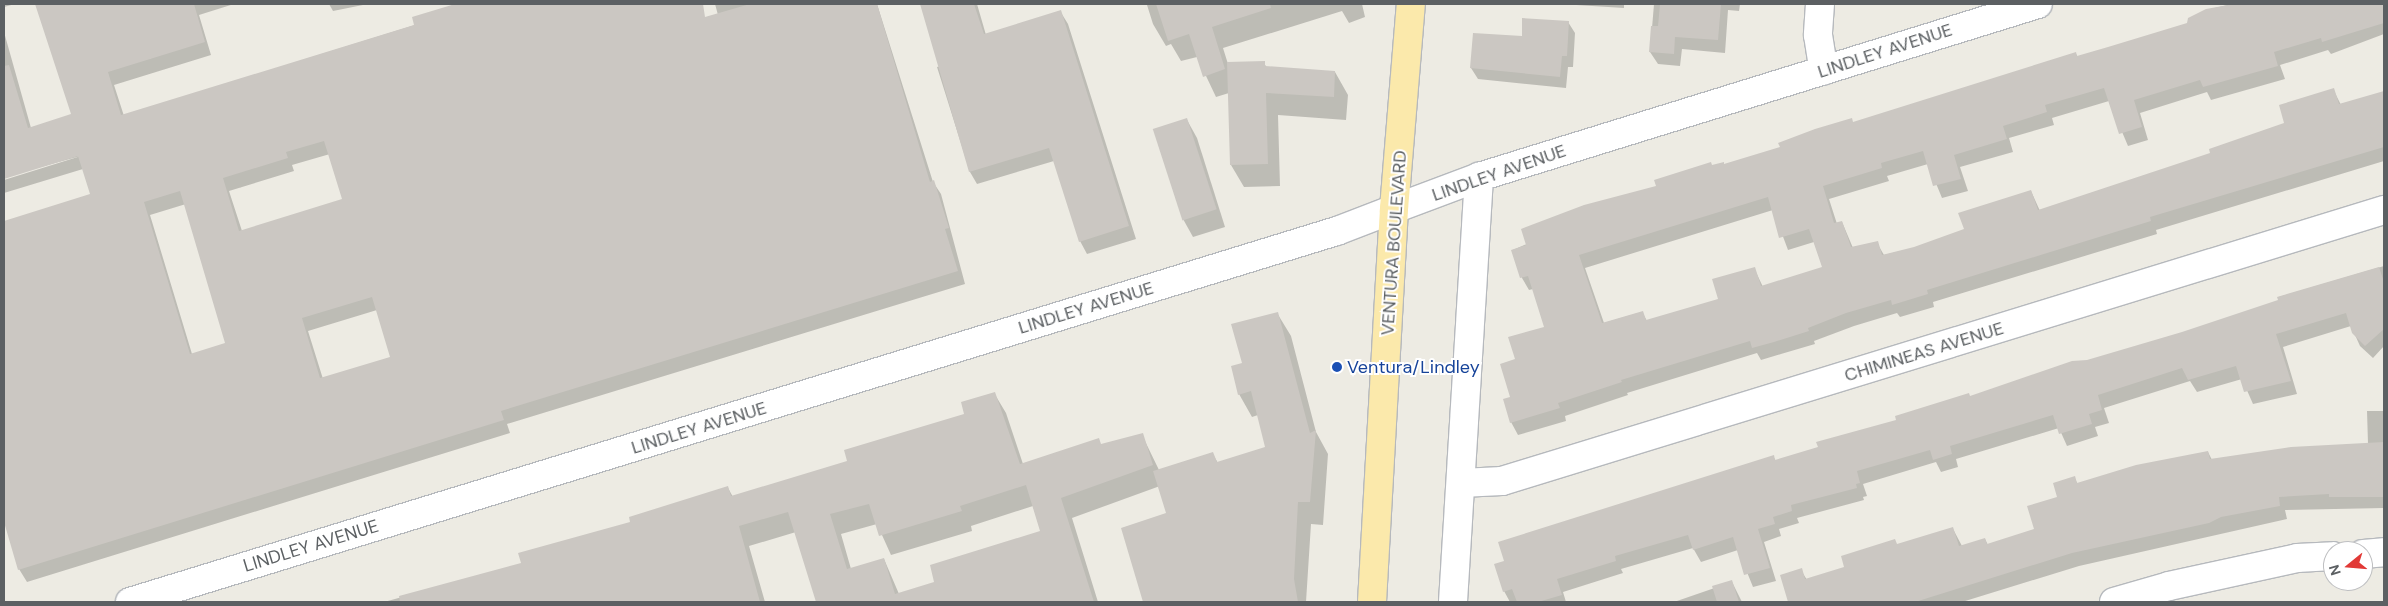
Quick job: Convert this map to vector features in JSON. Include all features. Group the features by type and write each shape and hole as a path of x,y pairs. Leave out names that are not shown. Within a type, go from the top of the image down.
{"main road":[{"name":"VENTURA BOULEVARD","path":"1372,602 1394,209 1411,4"}],"street":[{"path":"1820,4 1818,35 1824,71"},
{"name":"LINDLEY AVENUE","path":"130,602 1337,231 1479,177 2038,4"},
{"path":"1453,602 1479,177"},
{"name":"CHIMINEAS AVENUE","path":"1461,483 1502,481 2384,210"},
{"path":"2114,602 2169,586 2288,560 2323,557"}],"building":[{"path":"35,4 194,4 205,42 108,72 121,115 414,25 412,17 455,4 703,4 705,17 750,4 877,4 930,182 934,180 949,228 945,229 958,271 501,411 504,420 18,570 4,522 4,221 90,194 78,156 4,179 4,66 9,65 28,128 71,114","holes":["324,141 342,199 239,231 223,178 288,158 286,152","180,191 225,343 190,354 144,202","372,297 390,357 320,378 302,318"]},
{"path":"920,4 974,4 984,34 1061,10 1129,226 1079,242 1049,148 969,172"},
{"path":"1156,4 1270,4 1271,8 1212,27 1225,69 1203,77 1189,34 1168,41"},
{"path":"1660,4 1721,4 1718,40 1675,37 1674,54 1649,52 1651,26 1658,26"},
{"path":"2234,4 2384,4 2384,23 2322,42 2321,38 2274,52 2278,66 2203,87 2200,80 2134,100 2142,127 2119,134 2104,88 2045,105 2047,112 2003,126 2007,139 1954,155 1961,179 1933,186 1923,151 1881,163 1882,168 1823,186 1834,223 1842,221 1851,247 1878,241 1882,255 1914,247 1964,229 1958,213 2031,190 2038,210 2210,153 2209,149 2284,123 2279,105 2334,88 2339,104 2384,91 2384,147 2150,217 2151,221 1927,290 1928,294 1892,305 1891,300 1846,313 1808,328 1809,331 1774,342 1752,348 1750,341 1621,380 1622,382 1558,403 1560,408 1510,423 1503,399 1510,397 1500,364 1515,359 1508,337 1544,327 1528,276 1520,278 1511,250 1526,245 1521,229 1584,205 1656,186 1654,180 1711,162 1712,165 1724,162 1724,164 1780,147 1778,143 1815,129 1852,118 1853,122 2076,52 2077,56 2187,23 2188,18 2206,9","holes":["1768,197 1779,238 1809,229 1822,267 1761,286 1755,267 1712,279 1718,299 1646,320 1643,311 1602,323 1579,255"]},
{"path":"1522,18 1569,21 1567,56 1562,56 1560,77 1470,68 1473,33 1522,36"},
{"path":"1265,61 1265,66 1335,71 1334,97 1266,93 1268,164 1230,165 1227,62"},
{"path":"1187,118 1217,209 1182,220 1153,129"},
{"path":"2379,267 2384,282 2384,329 2365,346 2352,333 2346,313 2276,334 2291,381 2244,392 2236,366 2188,380 2182,368 2098,395 2102,410 2089,414 2092,424 2059,434 2053,415 1950,446 1952,454 1933,460 1930,450 1857,471 1860,483 1856,484 1857,488 1791,505 1792,511 1773,517 1775,524 1758,529 1770,568 1744,575 1733,537 1693,550 1688,535 1615,556 1616,561 1557,579 1562,595 1538,602 1517,602 1512,589 1503,592 1494,564 1504,561 1498,542 1774,455 1775,460 1818,447 1816,442 1896,420 1895,416 1969,393 1970,396 2072,361 2087,360 2182,332 2278,300 2277,297"},
{"path":"1278,312 1310,433 1316,430 1310,502 1298,502 1294,579 1298,602 1143,602 1121,528 1166,513 1153,471 1213,452 1217,462 1265,447 1251,391 1238,395 1231,366 1242,363 1231,324"},
{"path":"995,392 1020,464 1099,438 1101,444 1143,433 1153,465 1061,498 1094,602 816,602 788,512 739,526 760,602 400,602 399,596 521,563 518,553 630,522 629,517 728,486 731,496 847,461 844,450 964,414 961,402","holes":["1026,485 1040,531 930,565 934,582 895,594 884,558 847,569 830,514 869,504 879,536 962,511 960,506"]},
{"path":"2384,442 2384,497 2329,497 2329,494 2279,497 2280,506 2221,517 2209,523 2072,553 1915,602 1788,602 1780,575 1802,568 1805,579 1844,567 1841,556 1895,539 1897,544 1953,527 1959,546 1985,538 1987,544 2034,529 2027,506 2057,497 2053,483 2075,476 2077,483 2136,465 2208,451 2210,459 2291,447"},
{"path":"1732,580 1739,602 1717,602 1712,586"}],"place":[{"name":"Ventura/Lindley","path":"1337,367"}]}
